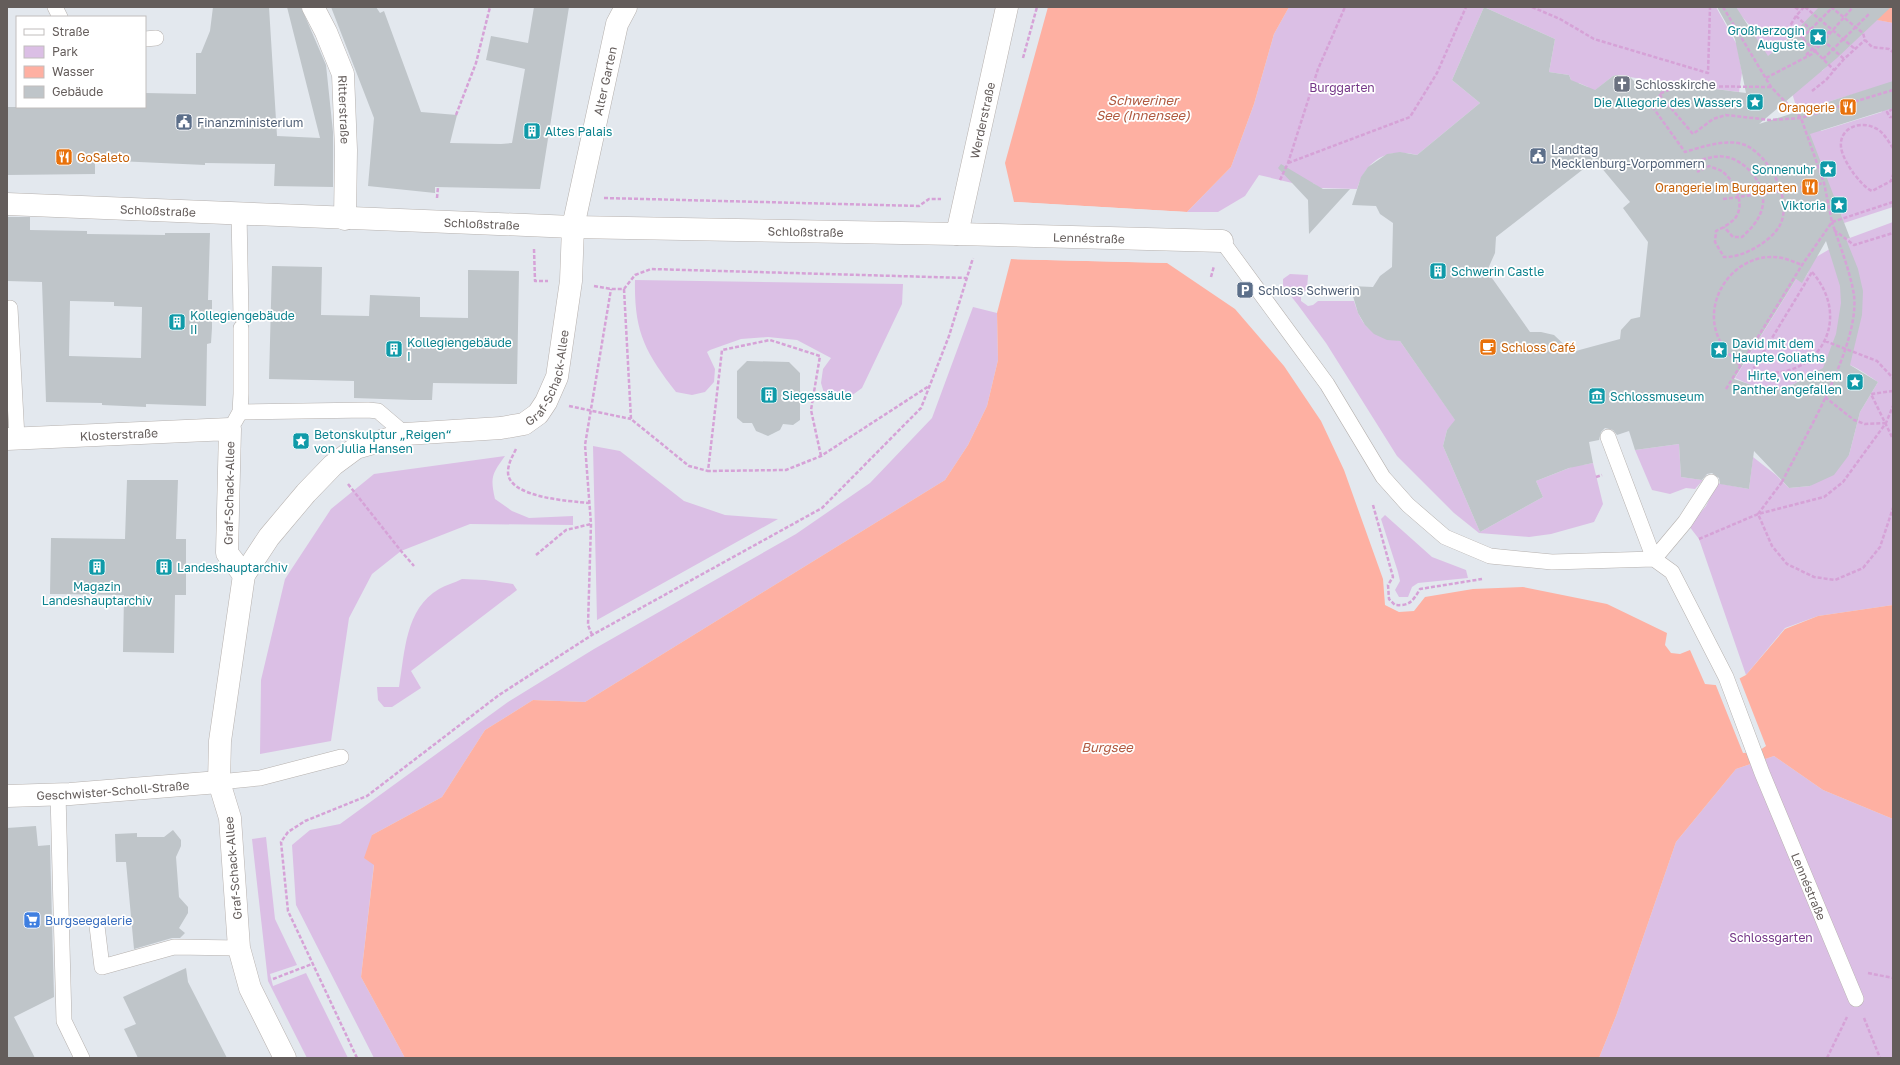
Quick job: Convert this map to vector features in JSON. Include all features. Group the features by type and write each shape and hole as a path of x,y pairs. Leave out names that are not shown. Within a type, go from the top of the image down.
{"street":[{"name":"Ritterstraße","path":"314,7 343,74 346,150 345,219"},
{"name":"Alter Garten","path":"573,227 617,24 626,7"},
{"name":"Werderstraße","path":"957,234 1007,7"},
{"name":"Schloßstraße","path":"7,204 239,212 345,219 573,227 957,234"},
{"name":"Graf-Schack-Allee","path":"285,1058 250,988 239,948 230,818 219,782 220,741 244,575 269,538 306,493 333,465 356,448 405,434 501,428 524,424 538,414 546,402 557,377 571,281 573,227"},
{"name":"Lennéstraße","path":"957,234 1011,237 1222,241"},
{"name":"Graf-Schack-Allee","path":"235,420 227,553 244,575"},
{"name":"Klosterstraße","path":"12,439 235,420"},
{"name":"Geschwister-Scholl-Straße","path":"7,796 58,794 219,782"}],"lane":[{"path":"55,7 60,16"},
{"path":"239,212 241,322 235,420 378,411 405,434"},
{"path":"1222,241 1327,384 1383,477 1408,505 1445,537 1490,556 1530,561 1552,562 1654,559 1685,522 1711,482"},
{"path":"10,308 12,439"},
{"path":"1608,437 1654,559"},
{"name":"Lennéstraße","path":"1654,559 1672,572 1726,677 1762,773 1856,999"},
{"path":"219,782 260,778 341,757"},
{"path":"58,794 64,1021 82,1058"},
{"path":"97,926 102,967 174,947 239,948"}],"path":[{"path":"456,115 476,63 490,7"},
{"path":"1280,180 1288,163 1318,70 1345,7"},
{"path":"1288,163 1410,117 1437,73 1466,7"},
{"path":"1532,7 1560,19 1594,39 1708,73 1710,7"},
{"path":"1723,7 1771,87 1801,118 1824,183 1832,222 1854,296 1851,330 1840,365 1782,482 1758,514"},
{"path":"1795,7 1800,11"},
{"path":"1834,70 1790,26 1800,11 1804,7 1854,49"},
{"path":"1802,38 1832,7 1863,33 1865,40 1872,47 1889,49 1893,52"},
{"path":"1766,78 1812,54 1852,7"},
{"path":"1806,55 1852,7"},
{"path":"1823,59 1870,13"},
{"path":"1796,16 1844,59"},
{"path":"1812,91 1826,80 1844,59 1865,40"},
{"path":"1771,87 1679,86 1658,94 1693,134 1713,119 1726,115 1770,120 1801,118 1893,90"},
{"path":"1649,102 1685,152 1730,142 1745,145 1759,155 1774,173 1781,191 1783,208 1780,225 1767,240 1748,252 1733,258 1724,257 1715,242 1716,231 1724,227 1736,217 1740,207 1739,197 1734,186 1723,172 1709,166 1702,168 1697,172"},
{"path":"1893,110 1887,112 1890,117 1893,117"},
{"path":"1893,148 1876,128 1864,124 1849,128 1843,135 1841,147 1849,167 1867,189 1872,191 1880,187 1891,181 1893,175"},
{"path":"1702,168 1698,160 1712,157 1725,157 1740,162 1753,174 1763,194 1763,205 1755,225 1742,237 1733,237 1724,227"},
{"path":"1723,200 1824,183"},
{"path":"578,199 919,206 929,199 964,200"},
{"path":"1726,389 1802,265 1832,222 1893,202"},
{"path":"1834,230 1854,245 1893,233"},
{"path":"357,1058 288,910 281,842 288,832 305,821 367,796 499,695 592,635 822,508 921,408 949,336 973,254"},
{"path":"1740,365 1728,354 1719,340 1715,329 1714,317 1716,300 1722,284 1736,270 1755,259 1770,257 1787,259 1802,265"},
{"path":"632,419 624,289 635,275 651,269 967,278"},
{"path":"1812,272 1819,280 1829,299 1831,310 1830,326 1825,341 1814,357 1802,366 1787,372 1765,374 1752,371 1812,272"},
{"path":"592,635 588,625 591,524 584,445 611,290 624,289"},
{"path":"708,471 722,350 770,340 820,356 811,410 821,456"},
{"path":"1825,341 1877,361 1893,378"},
{"path":"546,402 632,419 689,466 708,471 786,470 821,456 929,386"},
{"path":"1893,391 1871,394 1893,439"},
{"path":"1825,397 1854,420 1865,424 1886,423"},
{"path":"1699,539 1758,514 1824,496 1843,482 1886,423 1893,406"},
{"path":"517,447 510,460 508,474 512,483 519,489 555,499 589,503"},
{"path":"333,465 414,566"},
{"path":"1373,505 1393,577 1388,585 1389,599 1395,604 1405,605 1413,600 1420,589 1482,579"},
{"path":"1758,514 1772,546 1787,564 1814,577 1835,580 1863,568 1880,547 1893,508"},
{"path":"536,554 566,530 591,524"},
{"path":"250,988 312,964"},
{"path":"1827,1058 1856,999"},
{"path":"1856,999 1880,1058"}],"green space":[{"name":"Burggarten","path":"1289,7 1484,7 1452,80 1480,103 1417,155 1396,153 1379,158 1366,170 1357,189 1320,188 1313,183 1305,186 1259,175 1245,196 1218,212 1187,212 1231,167 1254,104 1274,34"},
{"path":"1484,7 1716,7 1737,45 1742,73 1739,92 1617,75 1613,76 1589,95 1588,87 1579,83 1574,87 1569,75 1549,72 1555,39"},
{"path":"1734,7 1889,7 1878,20 1893,23 1893,207 1844,223 1841,215 1836,216 1807,130 1819,126 1821,131 1882,112 1874,88 1814,106 1805,106 1797,109 1791,90 1812,71 1822,71 1826,67 1793,33 1766,59 1750,26"},
{"path":"1893,222 1893,605 1818,616 1785,628 1746,675 1699,539 1689,526 1706,506 1717,483 1749,489 1753,457 1776,475 1789,488 1810,486 1849,455 1860,412 1878,382 1849,365 1837,365 1826,368 1788,387 1778,389 1767,390 1755,387 1735,378 1796,279 1802,282 1808,273 1811,260 1847,239"},
{"path":"1290,274 1308,275 1307,289 1301,295 1301,301 1308,306 1313,305 1318,301 1354,301 1357,311 1365,325 1382,336 1400,341 1456,421 1447,430 1443,446 1480,532 1543,497 1536,481 1582,463 1583,465 1593,463 1603,504 1594,522 1551,534 1529,537 1479,533 1454,513 1397,456 1326,343 1283,286 1283,279"},
{"path":"635,280 903,284 902,304 862,388 847,399 831,398 824,393 821,383 823,369 831,358 797,340 768,337 741,339 707,352 715,369 714,382 705,392 692,395 676,392 649,353 639,328 635,298"},
{"path":"973,307 997,313 998,360 987,406 968,445 945,480 585,702 533,700 485,730 442,797 372,835 374,864 361,977 405,1058 374,1058 296,905 292,845 310,830 340,824 508,702 594,649 796,534 870,483 932,418"},
{"path":"1679,444 1681,477 1703,480 1695,489 1686,488 1670,494 1652,490 1635,450"},
{"path":"593,446 620,451 684,501 725,515 778,519 597,620"},
{"path":"505,456 497,467 493,476 495,499 512,511 529,518 573,516 573,525 470,524 401,551 372,574 349,618 331,741 260,754 261,680 285,579 331,509 374,474"},
{"path":"1385,515 1432,557 1466,570 1468,578 1418,583 1412,587 1408,597 1399,597 1395,590 1400,581 1398,572 1381,519"},
{"path":"462,579 485,580 513,584 517,590 411,671 421,688 392,707 384,707 378,700 377,687 399,687 408,632 419,608 439,589"},
{"name":"Schlossgarten","path":"1774,756 1823,790 1893,819 1893,1058 1599,1058 1616,1016 1676,842 1736,769"},
{"path":"266,837 275,919 297,965 270,974 273,986 306,973 348,1058 307,1058 268,981 252,839"}],"water":[{"name":"Schweriner See (Innensee)","path":"1048,7 1289,7 1274,34 1254,104 1231,167 1187,212 1014,202 1005,163"},
{"path":"1860,7 1893,7 1893,23 1877,20"},
{"name":"Burgsee","path":"1011,259 1167,263 1235,309 1284,366 1321,421 1344,470 1383,579 1385,605 1399,612 1414,611 1425,597 1473,589 1523,587 1607,604 1667,633 1665,645 1671,653 1680,654 1690,650 1705,684 1725,686 1746,675 1785,629 1818,616 1893,605 1893,819 1823,790 1774,756 1736,769 1676,842 1616,1016 1599,1058 405,1058 361,977 374,865 364,858 372,835 442,797 485,730 533,700 585,702 945,480 968,445 987,406 998,360 997,313"}],"pier":[{"path":"1014,202 1187,212 1187,214 1014,204"},
{"path":"1011,257 1167,261 1171,263 1011,259"},
{"path":"1739,677 1766,746 1757,752 1743,753 1715,683 1725,684"}],"building":[{"path":"213,7 269,7 277,136 320,138 287,7 301,7 326,65 333,132 333,187 274,186 275,164 205,163 205,165 95,160 95,174 7,175 7,107 146,108 146,93 196,94 196,53 201,53 210,31"},
{"path":"331,7 376,7 380,13 384,11 421,112 457,115 450,143 501,144 512,143 525,69 486,60 491,36 528,43 534,7 569,7 540,189 435,187 435,193 368,186 374,118"},
{"path":"1484,7 1555,39 1549,72 1569,75 1571,80 1595,90 1613,76 1617,75 1629,76 1638,85 1654,88 1661,82 1746,93 1735,39 1717,7 1736,7 1768,56 1789,38 1819,7 1891,7 1837,58 1759,124 1893,81 1893,108 1810,134 1850,238 1846,239 1858,269 1863,291 1862,315 1850,365 1878,382 1860,412 1849,455 1834,475 1810,486 1789,488 1754,451 1749,489 1720,484 1719,478 1712,473 1707,474 1702,480 1681,477 1679,444 1635,450 1629,431 1617,435 1613,430 1605,428 1601,432 1599,440 1589,442 1593,463 1569,468 1536,481 1543,497 1480,532 1443,446 1447,430 1455,420 1400,341 1387,340 1374,334 1365,325 1358,313 1350,286 1373,287 1380,276 1392,267 1393,223 1380,214 1376,206 1352,205 1361,177 1368,167 1387,154 1400,152 1417,155 1480,103 1452,80","holes":["1595,160 1630,202 1623,208 1648,242 1640,317 1631,319 1621,330 1620,339 1572,352 1554,335 1541,332 1530,332 1487,271 1495,253 1496,237","1826,241 1840,286 1841,303 1836,334 1823,368 1794,384 1779,389 1766,390 1734,379 1796,279 1802,283"]},
{"path":"1281,164 1323,189 1350,189 1309,234 1308,200 1278,168"},
{"name":"Kollegiengebäude II","path":"7,217 30,217 30,230 87,231 87,234 165,235 165,233 210,233 208,300 212,300 212,328 211,343 207,344 206,406 146,404 146,407 102,405 102,403 46,402 42,282 7,281","holes":["70,301 114,302 114,306 142,307 141,358 69,356"]},
{"name":"Kollegiengebäude I","path":"272,266 322,267 321,315 369,316 370,295 420,297 420,317 468,318 468,270 519,271 517,384 433,383 432,400 412,400 354,398 354,381 269,379"},
{"name":"Siegessäule","path":"747,361 789,362 800,373 800,420 793,425 783,424 780,430 768,436 756,431 752,423 743,423 737,418 737,371"},
{"path":"127,480 178,480 176,539 186,539 186,595 175,595 174,653 123,652 124,595 50,594 51,538 125,539"},
{"name":"Burgseegalerie","path":"36,826 38,846 50,845 54,997 14,1017 35,1058 7,1058 7,828"},
{"path":"173,830 181,840 181,846 176,857 179,897 188,907 188,913 179,928 185,933 180,938 172,938 134,949 126,862 116,862 115,834 137,833 137,837 164,837"},
{"path":"186,968 188,982 227,1058 138,1058 124,1029 136,1024 123,997"}],"place":[{"name":"Großherzogin Auguste","path":"1818,37"},
{"name":"Schlosskirche","path":"1622,84"},
{"name":"Die Allegorie des Wassers","path":"1755,102"},
{"name":"Orangerie","path":"1848,107"},
{"name":"Finanzministerium","path":"184,122"},
{"name":"Altes Palais","path":"532,131"},
{"name":"Landtag Mecklenburg-Vorpommern","path":"1538,156"},
{"name":"GoSaleto","path":"64,157"},
{"name":"Sonnenuhr","path":"1828,169"},
{"name":"Orangerie im Burggarten","path":"1810,187"},
{"name":"Viktoria","path":"1839,205"},
{"name":"Schwerin Castle","path":"1438,271"},
{"name":"Schloss Schwerin","path":"1245,290"},
{"name":"Kollegiengebäude II","path":"177,322"},
{"name":"Schloss Café","path":"1488,347"},
{"name":"Kollegiengebäude I","path":"394,349"},
{"name":"David mit dem Haupte Goliaths","path":"1719,350"},
{"name":"Hirte, von einem Panther angefallen","path":"1855,382"},
{"name":"Siegessäule","path":"769,395"},
{"name":"Schlossmuseum","path":"1597,396"},
{"name":"Betonskulptur „Reigen“ von Julia Hansen","path":"301,441"},
{"name":"Magazin Landeshauptarchiv","path":"97,567"},
{"name":"Landeshauptarchiv","path":"164,567"},
{"name":"Burgseegalerie","path":"32,920"}]}
